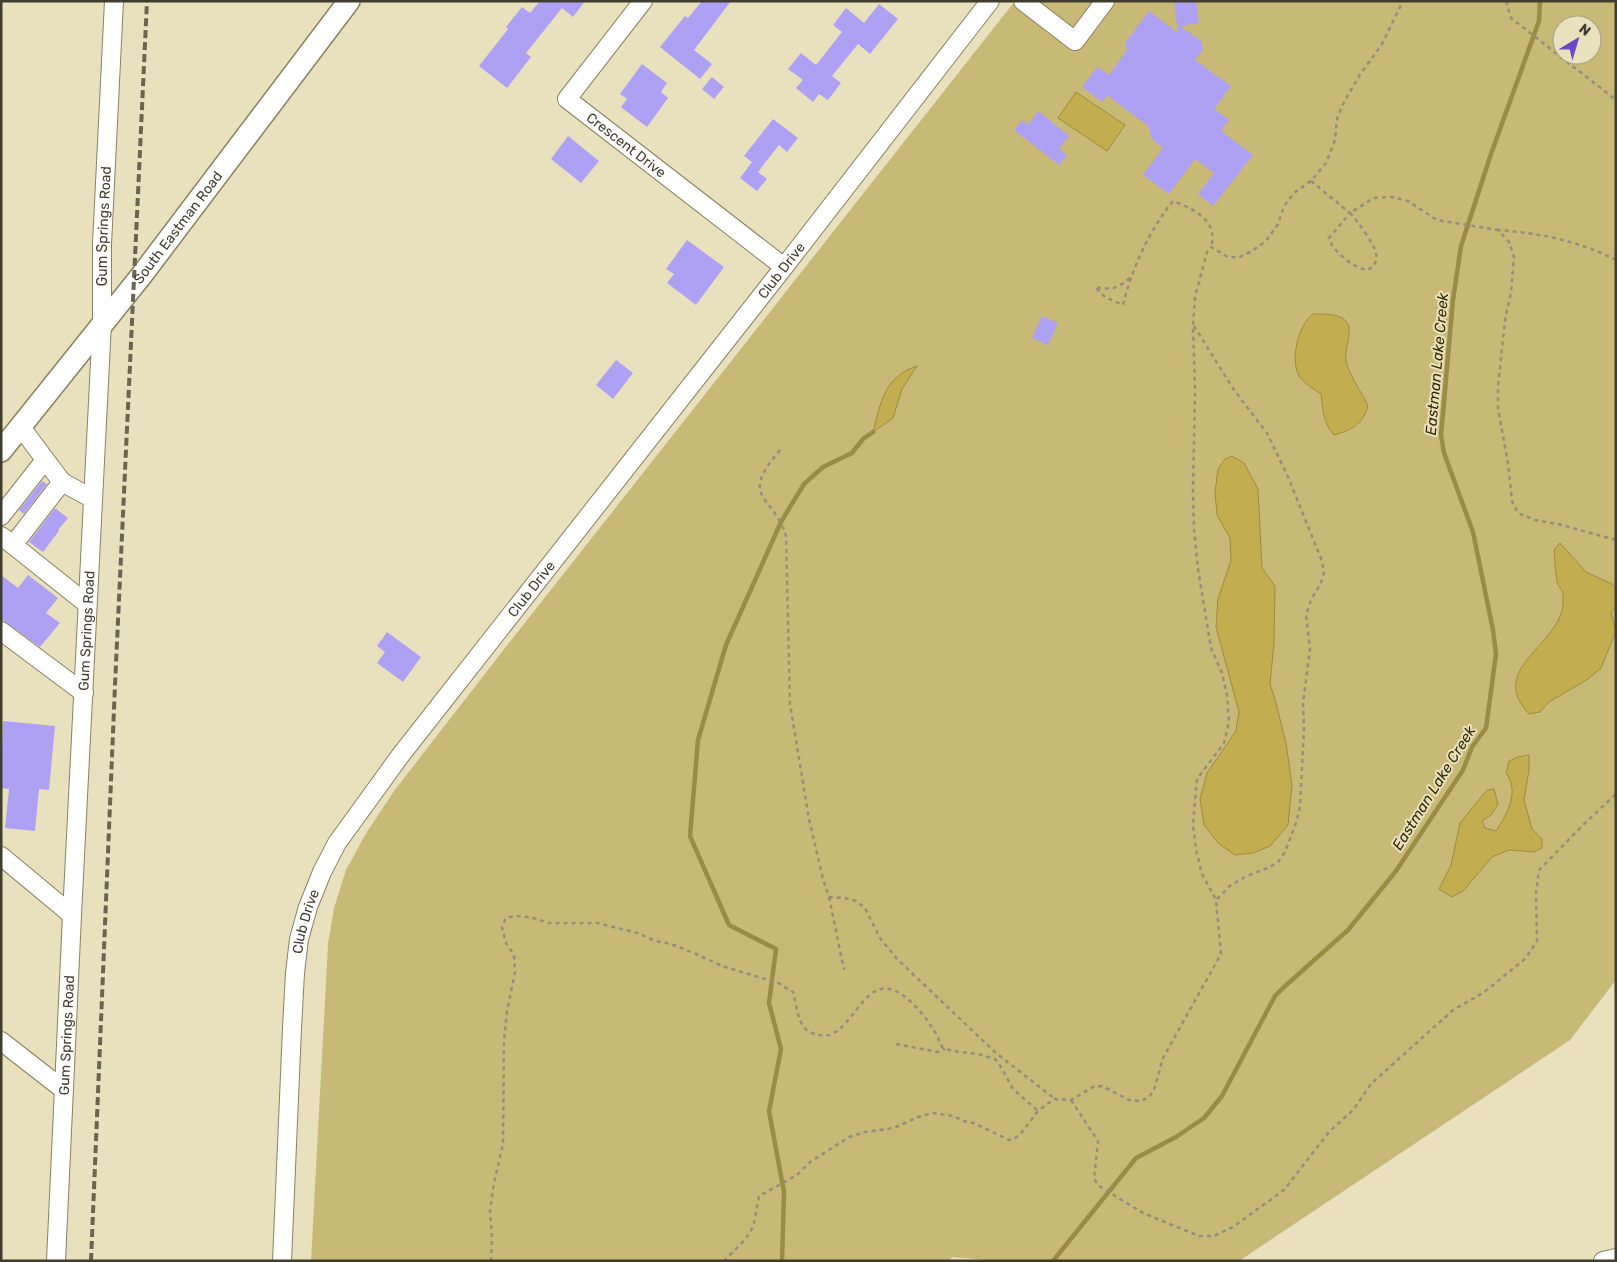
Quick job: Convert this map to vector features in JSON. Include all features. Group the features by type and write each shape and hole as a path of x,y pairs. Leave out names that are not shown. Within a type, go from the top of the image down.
{"main road":[{"name":"South Eastman Road","path":"1,451 210,186 349,1"}],"street":[{"name":"Gum Springs Road","path":"56,1261 102,323 102,244 114,1"},
{"name":"Crescent Drive","path":"642,1 567,99 784,267"},
{"name":"Club Drive","path":"282,1261 295,973 299,939 308,906 337,843 400,756 990,1"},
{"path":"1024,1 1075,41 1105,1"},
{"path":"20,426 62,482 93,499"},
{"path":"1,516 45,460"},
{"path":"62,482 7,540 87,604"},
{"path":"1,631 84,693"},
{"path":"1,856 72,915"},
{"path":"1,1041 64,1090"},
{"path":"1603,1261 1616,1258"}],"path":[{"path":"1211,246 1228,257 1240,257 1266,241 1278,224 1284,206 1326,163 1335,140 1337,119 1342,106 1359,76 1382,44 1403,1"},
{"path":"1506,1 1511,18 1616,100"},
{"path":"1311,180 1350,213 1376,252 1374,266 1368,270 1362,270 1336,251 1330,244 1329,238 1350,213 1374,198 1392,197 1408,201 1437,220 1498,230 1541,234 1569,241 1616,260"},
{"path":"829,897 856,901 865,908 880,938 897,959 996,1053 1055,1099 1071,1100 1093,1087 1102,1086 1129,1100 1140,1101 1148,1098 1154,1090 1163,1058 1221,954 1216,900 1202,874 1196,850 1193,824 1197,779 1224,743 1230,722 1224,681 1211,648 1198,570 1194,529 1195,391 1193,325 1195,297 1207,252 1214,238 1209,224 1194,209 1172,202 1161,216 1130,278 1123,305 1106,297 1095,287 1107,290 1120,286 1130,278"},
{"path":"1498,230 1509,242 1514,257 1498,387 1498,409 1508,463 1512,501 1518,513 1527,517 1616,540"},
{"path":"1193,325 1234,390 1266,433 1288,477 1322,561 1324,573 1321,583 1311,600 1306,616 1310,649 1303,703 1304,728 1300,807 1296,823 1285,852 1278,862 1247,876 1216,900"},
{"path":"780,450 769,462 762,474 759,487 761,496 782,522 786,536 790,704 809,819 829,897 844,970"},
{"path":"1071,1100 1098,1141 1094,1179 1101,1187 1144,1213 1198,1236 1214,1236 1233,1227 1284,1190 1329,1132 1353,1110 1372,1084 1454,1010 1483,993 1526,958 1537,941 1536,893 1539,870 1616,794"},
{"path":"491,1261 490,1210 503,1144 504,1042 515,972 514,955 506,943 502,927 506,918 515,916 530,917 549,923 597,924 638,933 655,941 671,944 722,966 778,983 793,992 803,1027 813,1034 828,1036 840,1029 862,1002 873,992 887,989 902,994 919,1010 936,1033 942,1047 952,1051 978,1054 995,1059 1013,1090 1038,1111"},
{"path":"896,1044 938,1052 945,1048"},
{"path":"724,1261 744,1240 754,1225 760,1196 797,1175 810,1162 849,1137 865,1132 894,1128 918,1117 933,1113 954,1116 963,1122 974,1123 1009,1140 1019,1136 1038,1111 1055,1099"}],"shaded area":[{"path":"1015,1 1616,1 1616,980 1570,1040 1239,1261 998,1261 952,1257 949,1261 311,1261 328,944 334,908 346,870 365,835 394,791"},
{"path":"1076,92 1125,125 1107,151 1058,118"},
{"path":"1313,314 1337,316 1346,321 1349,326 1346,353 1347,365 1368,406 1360,422 1346,431 1334,435 1326,421 1321,394 1303,381 1296,369 1297,343 1303,326"},
{"path":"917,366 902,389 893,418 873,432 882,401 891,384 897,377"},
{"path":"1232,456 1244,463 1258,489 1262,568 1275,586 1274,643 1270,684 1286,743 1292,785 1288,825 1270,846 1253,853 1235,855 1218,843 1204,825 1200,799 1207,773 1236,731 1239,712 1216,627 1218,599 1231,560 1230,538 1217,515 1215,492 1218,469 1225,459"},
{"path":"1560,543 1586,572 1616,587 1616,608 1611,612 1616,631 1601,668 1588,679 1549,702 1540,712 1529,714 1519,699 1516,686 1519,673 1525,662 1554,627 1561,614 1563,596 1557,582 1554,550"},
{"path":"1529,755 1529,770 1524,800 1532,829 1542,839 1542,848 1534,852 1509,850 1492,857 1463,891 1452,897 1439,889 1451,865 1460,823 1487,790 1494,789 1498,804 1492,814 1482,821 1485,828 1496,831 1508,810 1512,795 1510,780 1506,773 1509,761"}],"building":[{"path":"540,1 585,1 573,17 562,8 526,53 531,57 507,88 479,66 508,29 506,27 522,7 530,13"},
{"path":"702,1 731,1 694,50 712,64 700,79 660,47 685,16 688,18"},
{"path":"1174,1 1196,1 1199,23 1180,26 1201,41 1203,49 1195,60 1231,86 1214,109 1229,120 1221,131 1253,155 1213,206 1198,194 1214,173 1195,159 1169,194 1143,175 1163,148 1152,139 1148,126 1107,95 1102,102 1082,87 1097,67 1109,75 1127,50 1125,43 1149,11 1178,33"},
{"path":"879,4 898,19 870,54 858,44 832,76 841,83 828,100 819,94 813,102 796,88 803,80 788,69 801,53 816,65 842,32 833,25 846,8 864,23"},
{"path":"642,64 667,83 661,92 668,98 647,127 621,107 627,99 620,94"},
{"path":"712,77 724,87 714,99 702,89"},
{"path":"1038,111 1069,136 1059,149 1067,155 1059,165 1014,130 1022,120 1028,125"},
{"path":"773,119 798,138 787,152 779,145 758,172 767,179 757,191 740,178 752,162 744,156"},
{"path":"568,136 599,161 581,183 551,159"},
{"path":"687,240 724,267 696,305 667,283 674,274 666,269"},
{"path":"1042,316 1058,323 1048,345 1032,338"},
{"path":"616,360 633,373 613,399 596,385"},
{"path":"42,481 47,484 24,514 19,510"},
{"path":"55,508 68,518 43,552 29,542"},
{"path":"1,575 18,588 28,575 58,598 46,613 60,623 40,647 1,619"},
{"path":"387,632 421,657 403,682 377,663 385,652 377,646"},
{"path":"3,721 55,726 49,790 39,789 35,831 5,828 9,789 1,788"}],"waterway":[{"name":"Eastman Lake Creek","path":"1053,1261 1136,1158 1176,1137 1204,1118 1222,1096 1275,996 1348,930 1396,871 1463,770 1472,747 1486,728 1496,654 1493,630 1473,532 1444,453 1441,435 1453,300 1461,246 1491,154 1539,21 1540,1"},
{"path":"782,1261 784,1192 769,1111 781,1049 769,1003 776,949 729,925 690,836 698,740 726,645 781,522 804,484 823,467 852,453 863,439 873,432"}],"railway":[{"path":"91,1261 115,685 147,1"}]}
